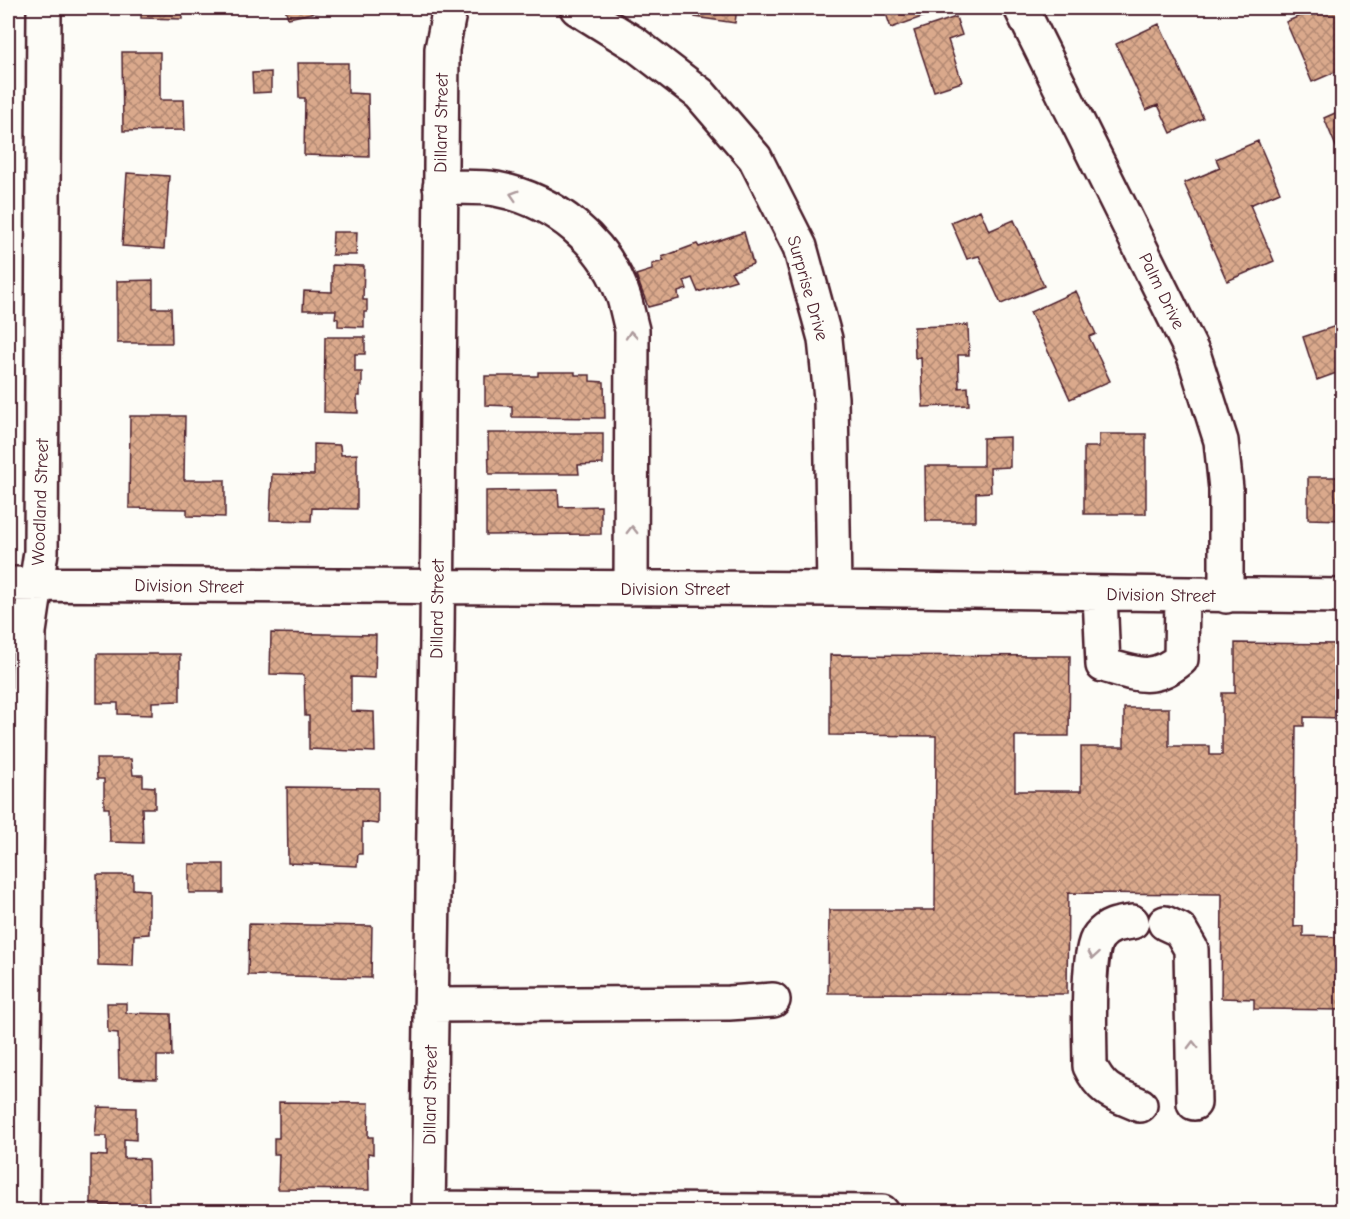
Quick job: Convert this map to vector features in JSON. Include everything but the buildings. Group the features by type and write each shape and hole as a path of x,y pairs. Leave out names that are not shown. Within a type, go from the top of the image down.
{"street":[{"name":"Woodland Street","path":"22,1212 28,632 21,584 42,545 44,8"},
{"name":"Dillard Street","path":"428,1210 438,588 442,50 450,8"},
{"name":"Surprise Drive","path":"577,8 635,44 700,94 755,158 800,247 825,339 831,398 834,589"},
{"name":"Palm Drive","path":"1021,8 1194,356 1221,441 1226,489 1226,596"},
{"path":"440,187 495,189 542,204 566,218 592,243 611,270 623,297 632,330 631,588"},
{"name":"Division Street","path":"21,584 834,589 1342,596"},
{"path":"1100,594 1103,665 1143,676 1167,670 1181,658 1182,595"},
{"path":"1132,922 1111,925 1097,938 1092,958 1090,1066 1097,1080 1109,1091 1140,1105"},
{"path":"1165,923 1180,930 1191,949 1194,1103"},
{"path":"431,1005 729,1003 773,1000"},
{"path":"428,1210 882,1212"}]}
